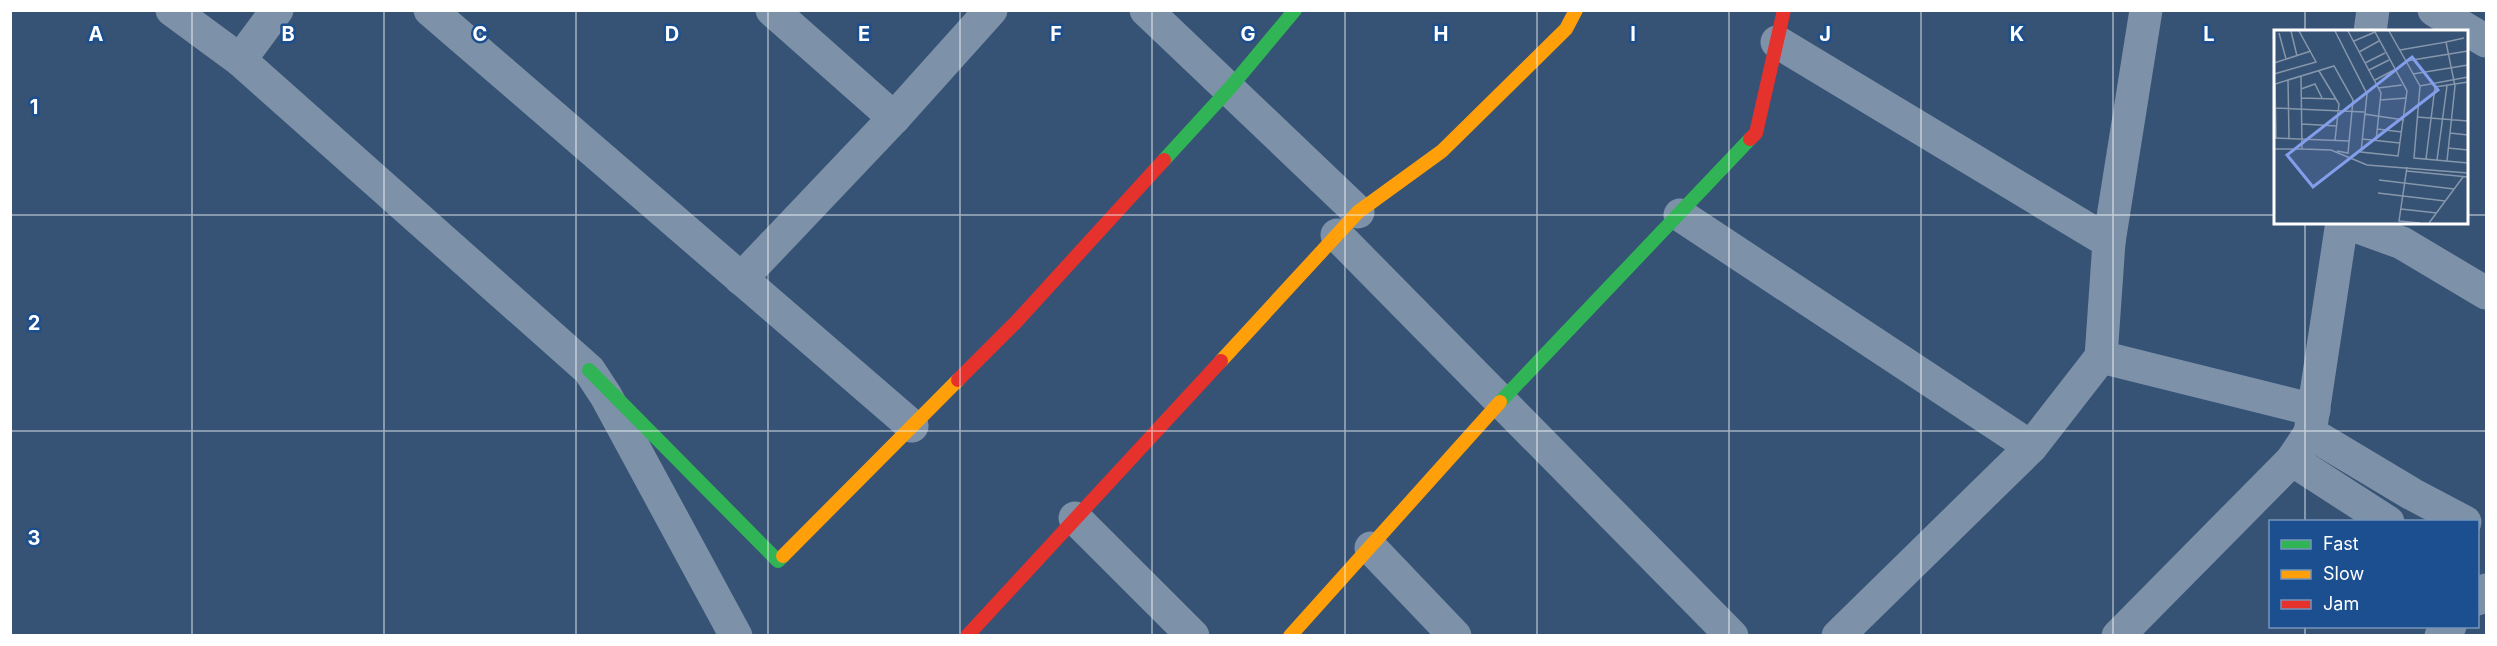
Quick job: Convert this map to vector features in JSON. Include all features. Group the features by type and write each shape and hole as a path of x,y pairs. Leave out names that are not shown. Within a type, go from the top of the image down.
{"street":[{"path":"172,10 240,60 589,370 778,561 1017,321 1229,89 1295,10"},
{"path":"240,60 278,10"},
{"path":"430,10 912,426"},
{"path":"772,10 894,118"},
{"path":"741,279 894,118 991,10"},
{"path":"1146,10 1229,89 1502,400 1732,636"},
{"path":"967,636 1348,223 1442,151 1566,29 1576,10"},
{"path":"1290,636 1502,400 1756,133 1784,10"},
{"path":"1838,636 2031,447 2100,357 2109,242 2146,10"},
{"path":"2370,30 2373,10"},
{"path":"2434,10 2487,41"},
{"path":"1777,42 2109,242"},
{"path":"1680,215 2031,447"},
{"path":"2118,636 2292,460 2312,422 2343,224"},
{"path":"2349,224 2402,243 2487,293"},
{"path":"2100,357 2312,422 2412,494 2461,520"},
{"path":"589,370 606,396 736,636"},
{"path":"2292,460 2385,520"},
{"path":"1075,518 1193,636"},
{"path":"1371,548 1455,636"}],"traffic: fast":[{"path":"1164,160 1229,89 1295,10"},
{"path":"1500,402 1750,139"},
{"path":"589,370 778,561 783,556"}],"traffic: slow":[{"path":"1221,361 1358,212 1442,151 1566,29 1576,10"},
{"path":"783,556 958,380"},
{"path":"1290,636 1500,402"}],"traffic: jam":[{"path":"1750,139 1756,133 1784,10"},
{"path":"958,380 1017,321 1164,160"},
{"path":"967,636 1221,361"}]}
